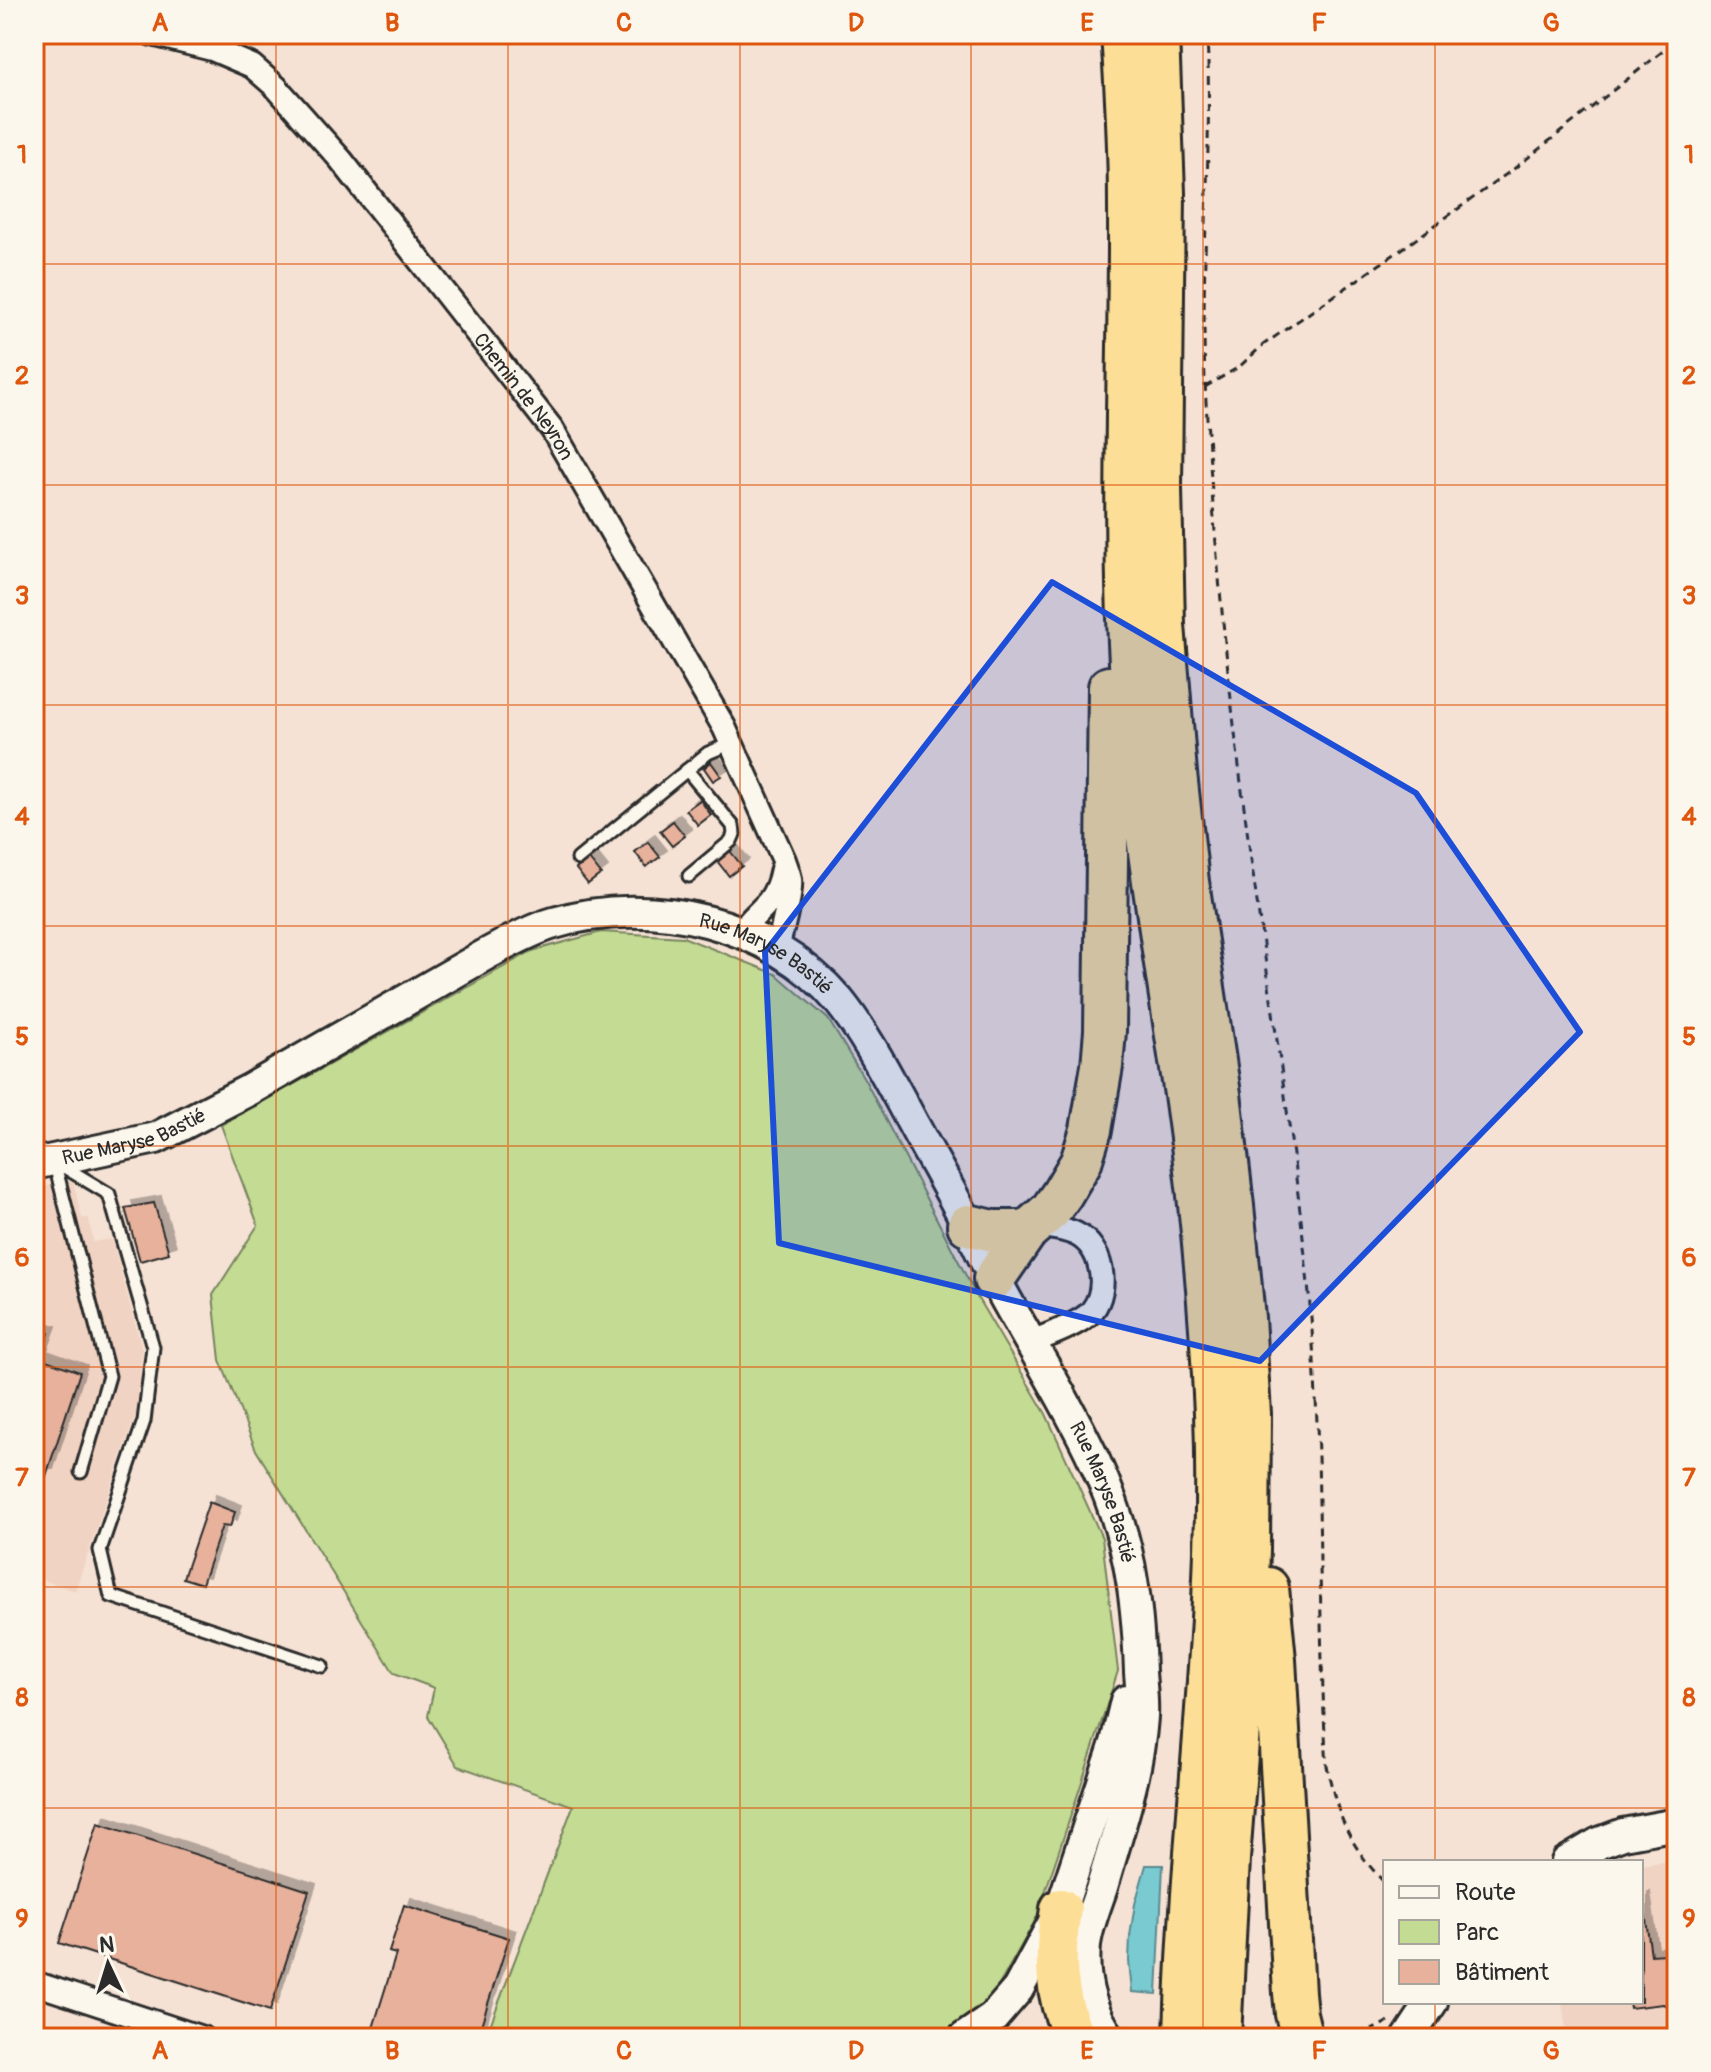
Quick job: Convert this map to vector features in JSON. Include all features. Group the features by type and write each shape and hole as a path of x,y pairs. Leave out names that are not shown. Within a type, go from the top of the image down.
{"highway":[{"path":"1122,34 1129,202 1127,597 1132,682 1140,779 1186,1103 1206,1289 1215,1415 1214,1559 1185,2038"},
{"path":"1158,34 1164,193 1161,488 1164,625 1188,882 1220,1094 1244,1318 1250,1414 1275,1660 1294,1993 1302,2038"},
{"path":"994,1279 1030,1228 1050,1211 1081,1162 1091,1130 1102,1066 1107,921 1111,454 1127,430"},
{"path":"968,1225 993,1231 1030,1228"},
{"path":"1220,2038 1229,1859 1246,1638 1250,1414"},
{"path":"1061,1909 1056,1939 1057,1983 1060,2002 1075,2038"}],"main road":[{"name":"Rue Maryse Bastié","path":"44,1162 156,1138 249,1090 523,935 586,915 646,911 709,921 741,933 805,969 840,1002 887,1076 1103,1478 1122,1530 1129,1561 1138,1639 1142,1716 1130,1790 1085,1942 1085,1973 1090,1998 1098,2021 1110,2038"},
{"name":"Rue Maryse Bastié","path":"964,2038 993,2018 1018,1989 1061,1909 1123,1719 1138,1639"},
{"path":"1570,1860 1599,1843 1623,1834 1677,1824"},
{"path":"1408,2038 1425,2017"}],"street":[{"name":"Chemin de Neyron","path":"152,34 212,49 252,66 276,87 341,160 552,429 728,735 784,860 790,880 789,892 780,940 775,950"},
{"path":"741,933 746,923 770,900 780,881 784,860"},
{"path":"1030,1228 1056,1228 1078,1235 1095,1252 1102,1272 1101,1292 1091,1312 1069,1326 1031,1342"},
{"path":"34,1983 202,2038"}],"lane":[{"path":"578,859 728,735"},
{"path":"687,770 733,826 734,834 731,841 689,876"},
{"path":"44,1162 109,1376 81,1472"},
{"path":"44,1162 109,1194 153,1347 144,1421 100,1550 111,1596 322,1666"}],"path":[{"path":"1207,34 1205,387 1221,596 1238,760 1298,1192 1310,1301 1318,1454 1327,1766 1333,1795 1347,1834 1383,1881"},
{"path":"1205,387 1239,367 1263,345 1515,168 1677,40"}],"highlighted area":[{"path":"1052,582 1416,793 1580,1032 1260,1361 779,1243 765,952"}],"shaded area":[{"path":"73,1180 82,1218 89,1218 93,1242 112,1239 142,1349 137,1411 75,1591 34,1577 34,1189"},
{"path":"1677,1860 1677,2038 1567,2038 1562,2004 1643,2004 1643,1865"}],"green space":[{"path":"601,932 683,937 776,974 828,1019 865,1080 977,1297 1046,1414 1102,1538 1118,1671 1077,1797 1036,1919 993,1996 936,2038 489,2038 488,2031 573,1806 458,1766 428,1716 434,1688 394,1673 256,1450 220,1360 213,1295 258,1225 221,1125 532,951"}],"water":[{"path":"1146,1865 1163,1865 1157,1994 1132,1992 1129,1961 1135,1904"}],"building":[{"path":"711,762 721,776 713,781 704,768"},
{"path":"700,800 711,815 698,825 686,810"},
{"path":"673,821 685,836 672,846 660,831"},
{"path":"648,842 660,857 646,867 635,852"},
{"path":"730,851 742,866 729,876 717,861"},
{"path":"589,859 601,874 588,884 576,869"},
{"path":"154,1203 169,1253 140,1261 125,1208"},
{"path":"34,1328 49,1333 40,1358 80,1372 46,1476 34,1472"},
{"path":"209,1502 235,1512 230,1527 222,1526 202,1584 183,1578"},
{"path":"98,1823 309,1891 270,2011 59,1943"},
{"path":"1643,1899 1651,1955 1665,1954 1668,1982 1673,1983 1675,1996 1671,2007 1663,2004 1630,2008 1629,2004 1643,2004"},
{"path":"404,1905 509,1938 477,2038 370,2038 396,1954 389,1952"}]}
